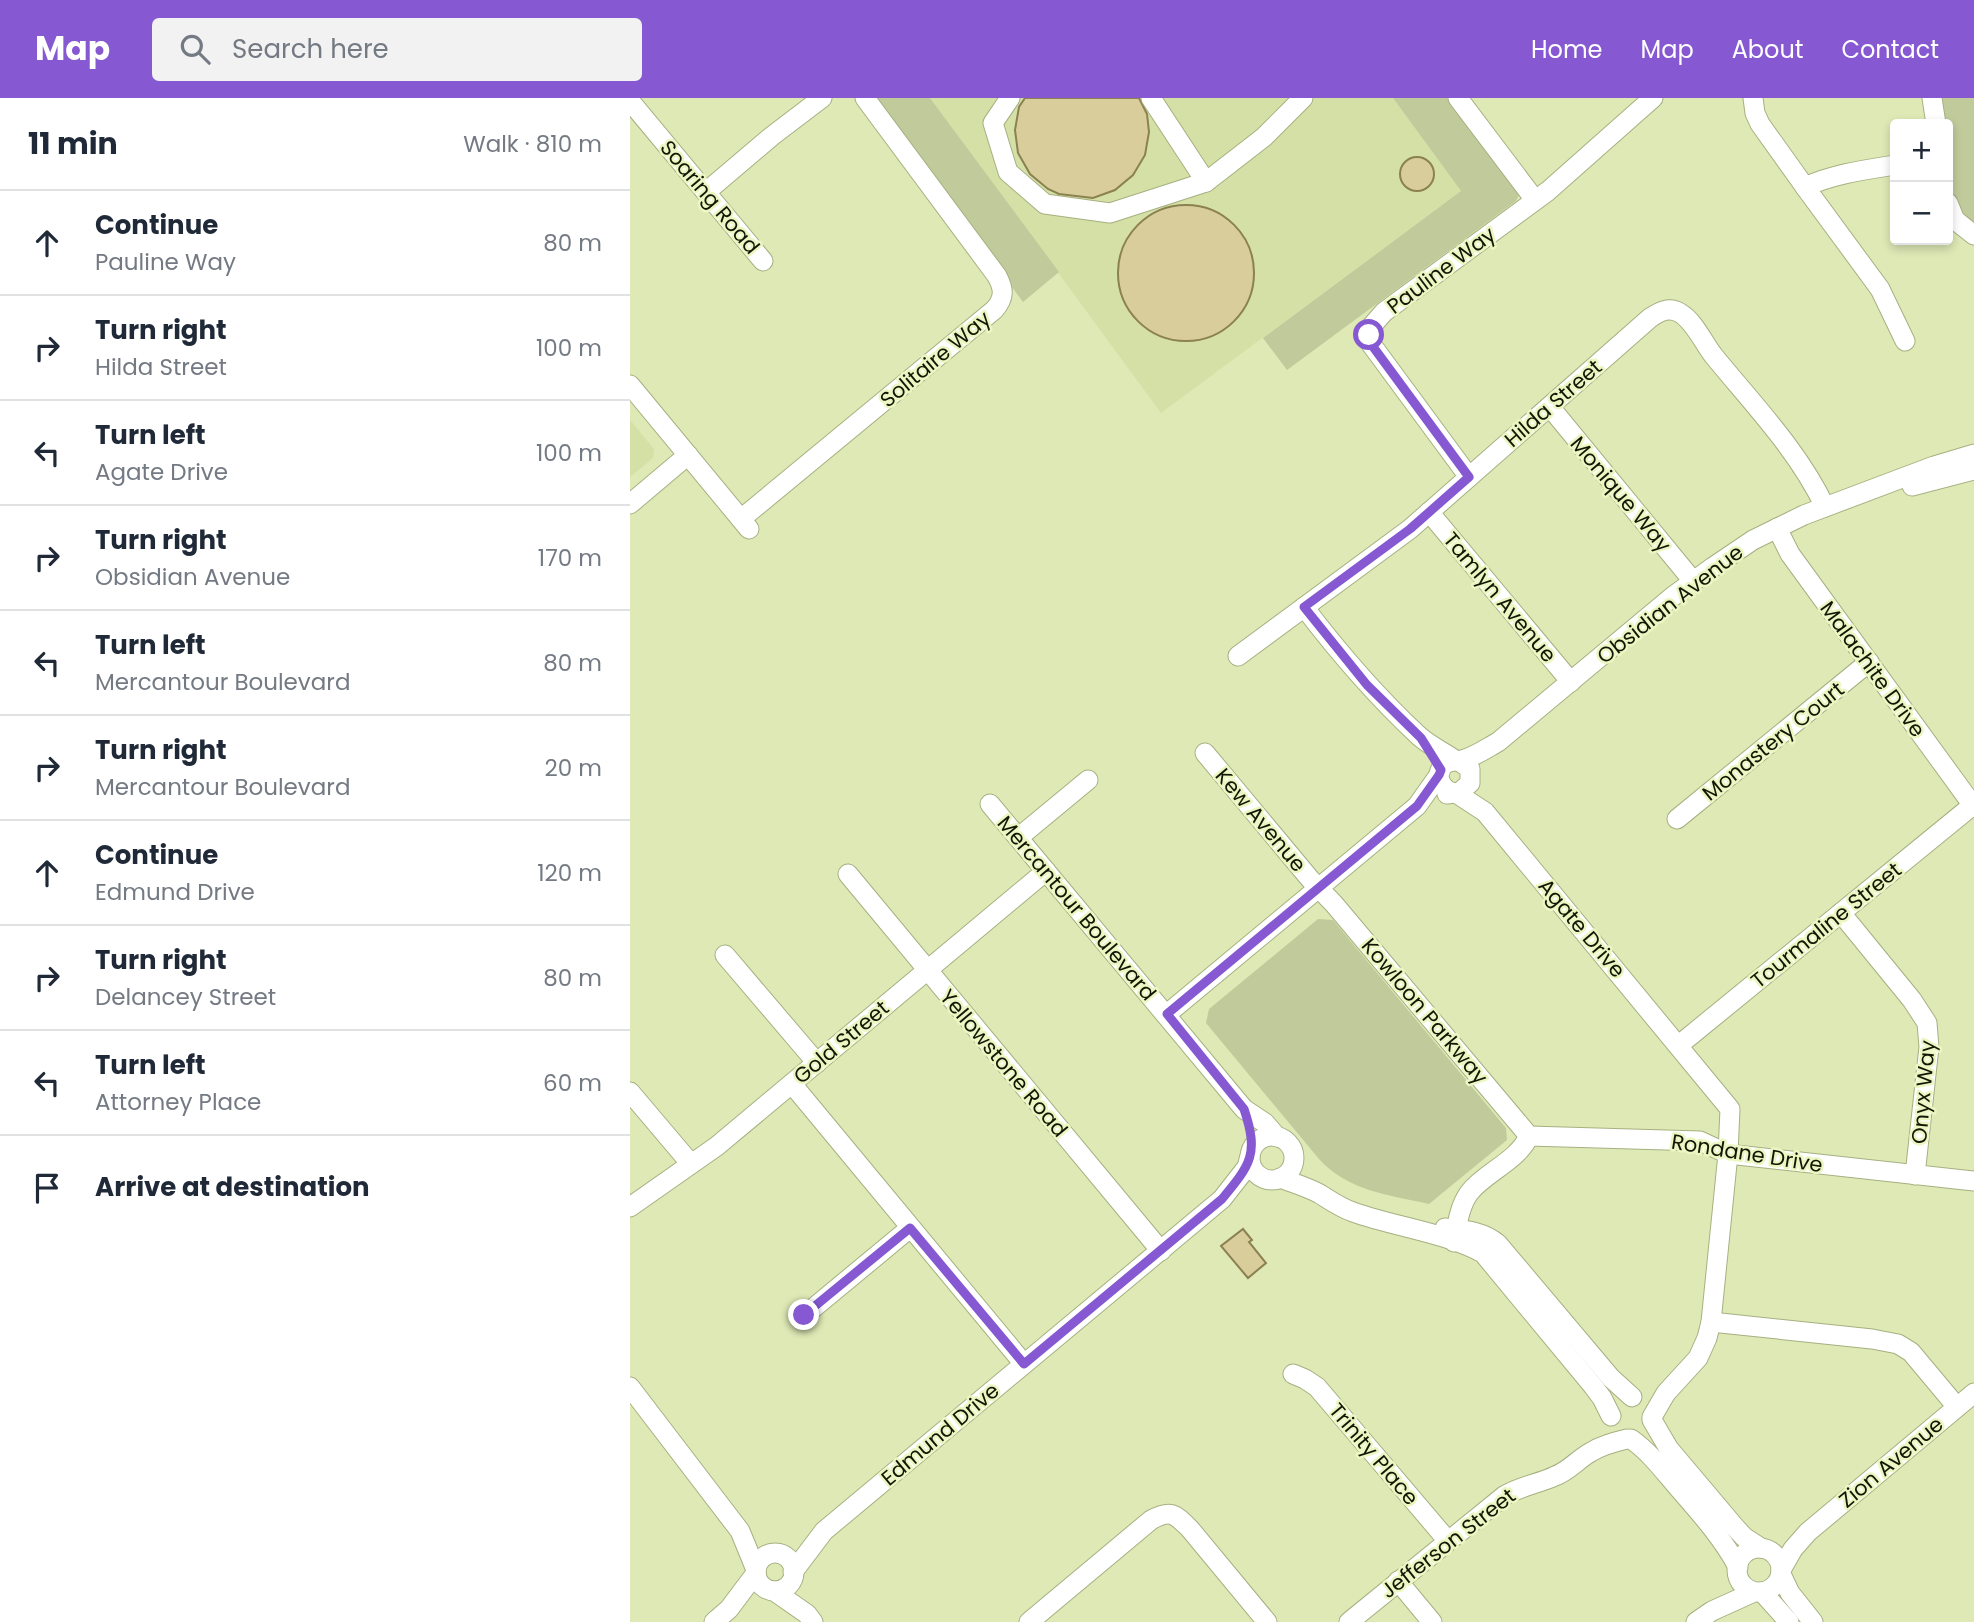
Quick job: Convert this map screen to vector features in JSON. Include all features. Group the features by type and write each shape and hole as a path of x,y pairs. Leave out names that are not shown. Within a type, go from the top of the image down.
{"street":[{"path":"705,192 822,98"},
{"name":"Solitaire Way","path":"688,455 745,524 994,310 1003,298 996,276 865,98"},
{"path":"1010,98 993,123 1008,172 1045,204 1110,213 1206,182 1264,137 1303,98"},
{"path":"1151,98 1206,182"},
{"path":"1458,98 1535,200"},
{"name":"Pauline Way","path":"1469,477 1371,344 1370,328 1384,312 1535,200 1653,98"},
{"path":"1753,98 1760,124 1880,289 1905,341"},
{"path":"1932,98 1935,119"},
{"name":"Soaring Road","path":"630,101 763,261"},
{"path":"1805,187 1843,173 1890,166"},
{"path":"1953,215 1955,220 1974,235"},
{"name":"Hilda Street","path":"1238,656 1401,536 1650,318 1665,310 1677,312 1686,318 1775,430 1810,480 1825,507"},
{"path":"630,385 688,455 630,504"},
{"name":"Monique Way","path":"1549,407 1693,581"},
{"name":"Obsidian Avenue","path":"1417,806 1462,786 1498,742 1693,581 1731,554 1777,528 1825,507 1974,454"},
{"name":"Obsidian Avenue","path":"1859,495 1893,490 1974,470"},
{"name":"Tamlyn Avenue","path":"1429,512 1571,682"},
{"name":"Malachite Drive","path":"1777,528 1790,554 1973,806"},
{"path":"1304,607 1367,685 1449,767 1470,769 1462,786 1441,784 1449,767"},
{"name":"Monastery Court","path":"1677,819 1869,663"},
{"name":"Obsidian Avenue","path":"1167,1014 1417,806 1449,767 1498,742"},
{"name":"Kew Avenue","path":"1205,753 1319,887"},
{"path":"1018,838 1088,780"},
{"name":"Agate Drive","path":"1462,786 1730,1109 1728,1154 1711,1322 1707,1338 1698,1358 1666,1393 1652,1419"},
{"name":"Mercantour Boulevard","path":"990,804 1244,1109 1265,1123 1277,1137"},
{"name":"Tourmaline Street","path":"1679,1045 1973,806"},
{"name":"Gold Street","path":"630,1207 717,1146 1046,871"},
{"name":"Yellowstone Road","path":"848,874 1161,1251"},
{"name":"Kowloon Parkway","path":"1319,887 1529,1136"},
{"name":"Onyx Way","path":"1841,913 1913,1000 1927,1023 1929,1047 1915,1175"},
{"path":"725,955 817,1063"},
{"path":"792,1084 1024,1364"},
{"path":"630,1092 691,1164"},
{"name":"Mercantour Boulevard","path":"1244,1109 1253,1142 1251,1153"},
{"path":"1222,1199 1247,1167 1259,1140 1271,1136 1288,1143 1294,1160 1318,1194"},
{"path":"1455,1236 1462,1208 1470,1192 1522,1148 1529,1136"},
{"name":"Rondane Drive","path":"1529,1136 1700,1141 1728,1154 1974,1181"},
{"path":"1251,1153 1253,1168 1257,1173 1300,1185 1355,1213 1455,1236 1481,1234 1498,1244 1606,1372 1634,1398 1647,1405 1669,1449 1734,1527 1744,1537 1776,1557 1790,1593 1813,1622"},
{"path":"1222,1199 1289,1171 1294,1160"},
{"name":"Edmund Drive","path":"793,1575 820,1535 1222,1199"},
{"path":"804,1315 910,1228"},
{"path":"1455,1236 1485,1255 1602,1398 1615,1431 1645,1450 1710,1526 1728,1549 1742,1584 1758,1592 1789,1622"},
{"path":"1711,1322 1898,1344 1914,1356 1956,1408"},
{"name":"Trinity Place","path":"1293,1374 1317,1387 1448,1541"},
{"path":"1610,1417 1616,1404 1625,1398 1634,1398 1676,1381"},
{"path":"630,1387 740,1531 760,1584 810,1618"},
{"name":"Zion Avenue","path":"1781,1572 1793,1549 1808,1532 1974,1393"},
{"name":"Jefferson Street","path":"1589,1453 1610,1417"},
{"path":"1629,1439 1647,1432 1652,1419"},
{"name":"Jefferson Street","path":"1349,1622 1514,1489 1565,1472 1589,1453 1629,1439"},
{"path":"1029,1622 1151,1520 1170,1514 1190,1529 1267,1622"},
{"path":"740,1531 791,1562 793,1575 810,1618"},
{"name":"Zion Avenue","path":"1763,1549 1785,1543 1808,1532"},
{"name":"Edmund Drive","path":"776,1553 820,1535"},
{"path":"1704,1616 1737,1569 1743,1555 1755,1549 1763,1549"},
{"path":"722,1616 764,1556 776,1553"},
{"path":"1704,1616 1774,1586 1781,1572"},
{"path":"722,1616 771,1590 786,1587 793,1575"},
{"path":"1398,1581 1432,1622"}],"shaded area":[{"path":"873,98 930,98 1059,272 1023,302"},
{"path":"930,98 1393,98 1461,191 1161,413"},
{"path":"1393,98 1447,98 1519,195 1516,201 1287,370 1263,338 1461,191"},
{"path":"1938,98 1974,98 1974,228 1954,204 1953,119 1941,119"},
{"path":"630,420 654,449 653,458 630,477"},
{"path":"1318,919 1333,920 1506,1128 1507,1140 1429,1204 1370,1190 1330,1170 1206,1023 1209,1009"}],"building":[{"path":"1025,98 1139,98 1147,114 1149,132 1145,155 1133,175 1115,190 1093,198 1059,194 1048,189 1030,174 1018,153 1015,130 1019,107"},
{"path":"1417,157 1429,162 1434,174 1429,186 1417,191 1405,186 1400,174 1405,162"},
{"path":"1186,205 1212,211 1234,225 1248,247 1254,273 1248,299 1234,321 1212,335 1186,341 1160,335 1138,321 1124,299 1118,273 1124,247 1138,225 1160,211"},
{"path":"1243,1229 1252,1240 1249,1242 1266,1263 1248,1278 1221,1246"}],"route":[{"path":"804,1315 910,1228 1024,1364 1222,1199 1247,1167 1253,1142 1244,1109 1167,1014 1417,806 1441,770 1421,738 1367,685 1304,607 1410,529 1469,477 1371,344 1369,335"}]}
